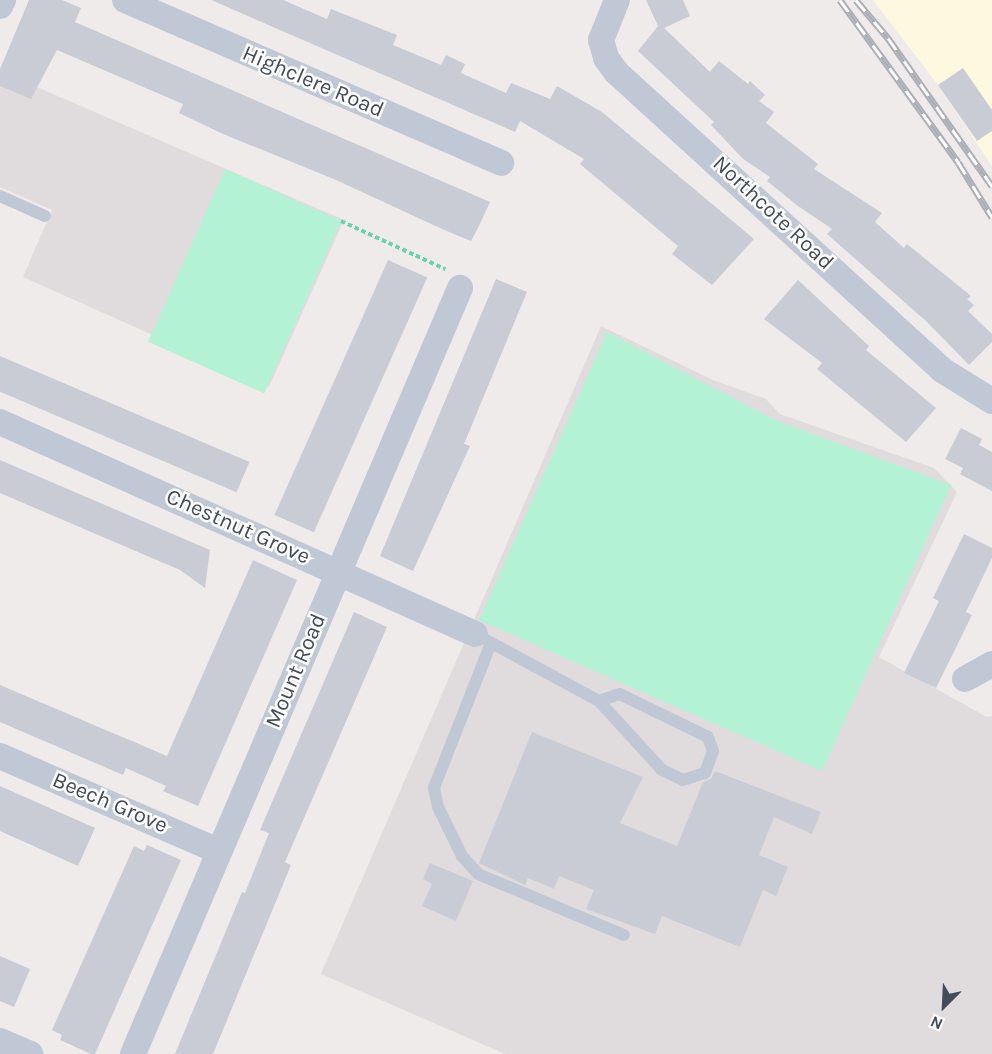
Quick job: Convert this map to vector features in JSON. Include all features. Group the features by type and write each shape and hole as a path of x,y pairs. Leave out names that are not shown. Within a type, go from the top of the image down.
{"street":[{"path":"0,6 3,0"},
{"name":"Highclere Road","path":"125,0 501,163"},
{"name":"Northcote Road","path":"617,0 601,40 606,58 616,72 942,370 992,401"},
{"name":"Mount Road","path":"133,1054 460,288"},
{"name":"Chestnut Grove","path":"0,423 483,639"},
{"path":"965,679 992,664"},
{"name":"Beech Grove","path":"0,756 219,851"},
{"path":"0,1041 30,1054"}],"lane":[{"path":"0,196 45,216"},
{"path":"599,701 620,694 708,737 713,751 705,773 683,780 662,770 599,701 483,639 434,788 438,807 462,856 478,874 624,934"}],"path":[{"path":"341,221 448,271 460,288"}],"shaded area":[{"path":"873,0 992,0 992,166 938,85"},
{"path":"0,71 344,220 269,387 23,277 52,210 0,187"},
{"path":"601,326 713,380 766,399 780,414 934,468 957,492 879,657 987,717 992,716 992,1054 505,1054 321,974"}],"green space":[{"path":"225,169 341,221 264,393 148,342"},
{"path":"607,332 775,420 951,485 822,771 479,620"}],"building":[{"path":"29,0 62,0 81,8 75,22 490,202 478,228 471,241 442,229 336,180 223,134 179,113 183,104 57,50 31,99 0,86 0,69"},
{"path":"211,0 283,0 327,19 331,9 397,35 393,45 441,65 446,55 465,64 461,73 506,93 511,83 550,99 557,86 602,112 754,239 712,285 672,254 678,246 580,164 584,159 520,121 515,132"},
{"path":"646,0 683,0 690,16 664,28 710,72 719,61 748,84 750,81 765,95 759,101 774,112 766,123 818,164 814,169 882,213 875,222 904,248 907,244 971,296 967,299 974,305 968,311 992,334 992,342 969,365 927,322 827,234 832,229 798,206 767,181 770,177 743,159 711,125 714,122 638,51 658,26"},
{"path":"963,68 992,110 992,131 977,141 938,85"},
{"path":"388,260 427,277 314,532 275,515"},
{"path":"496,279 527,292 464,444 470,446 413,571 380,556"},
{"path":"798,280 869,346 866,350 936,408 906,442 817,369 822,363 764,319"},
{"path":"0,356 249,462 237,492 0,392"},
{"path":"961,428 982,439 979,445 992,452 992,491 960,474 963,468 945,459"},
{"path":"0,460 210,550 205,588 180,570 0,493"},
{"path":"964,534 992,548 992,558 966,612 972,615 936,688 904,673 939,601 933,598"},
{"path":"253,560 297,580 198,806 163,791 166,786 126,768 123,775 0,722 0,685 167,756"},
{"path":"354,612 387,627 285,862 291,865 213,1054 175,1054 269,833 260,830"},
{"path":"532,732 643,777 620,823 677,846 703,782 711,779 715,771 821,812 812,834 774,817 759,855 788,867 776,896 763,890 740,947 662,916 655,934 586,909 594,890 559,876 554,889 528,878 525,885 479,863"},
{"path":"0,786 95,828 78,866 0,831"},
{"path":"147,845 181,860 95,1054 91,1054 60,1040 62,1035 52,1030 134,846 144,851"},
{"path":"430,863 473,881 456,921 422,906 432,884 423,879"},
{"path":"0,956 30,969 14,1007 0,1001"}],"railway":[{"path":"840,0 958,162 992,217"},
{"path":"856,0 888,38 992,186"}]}
